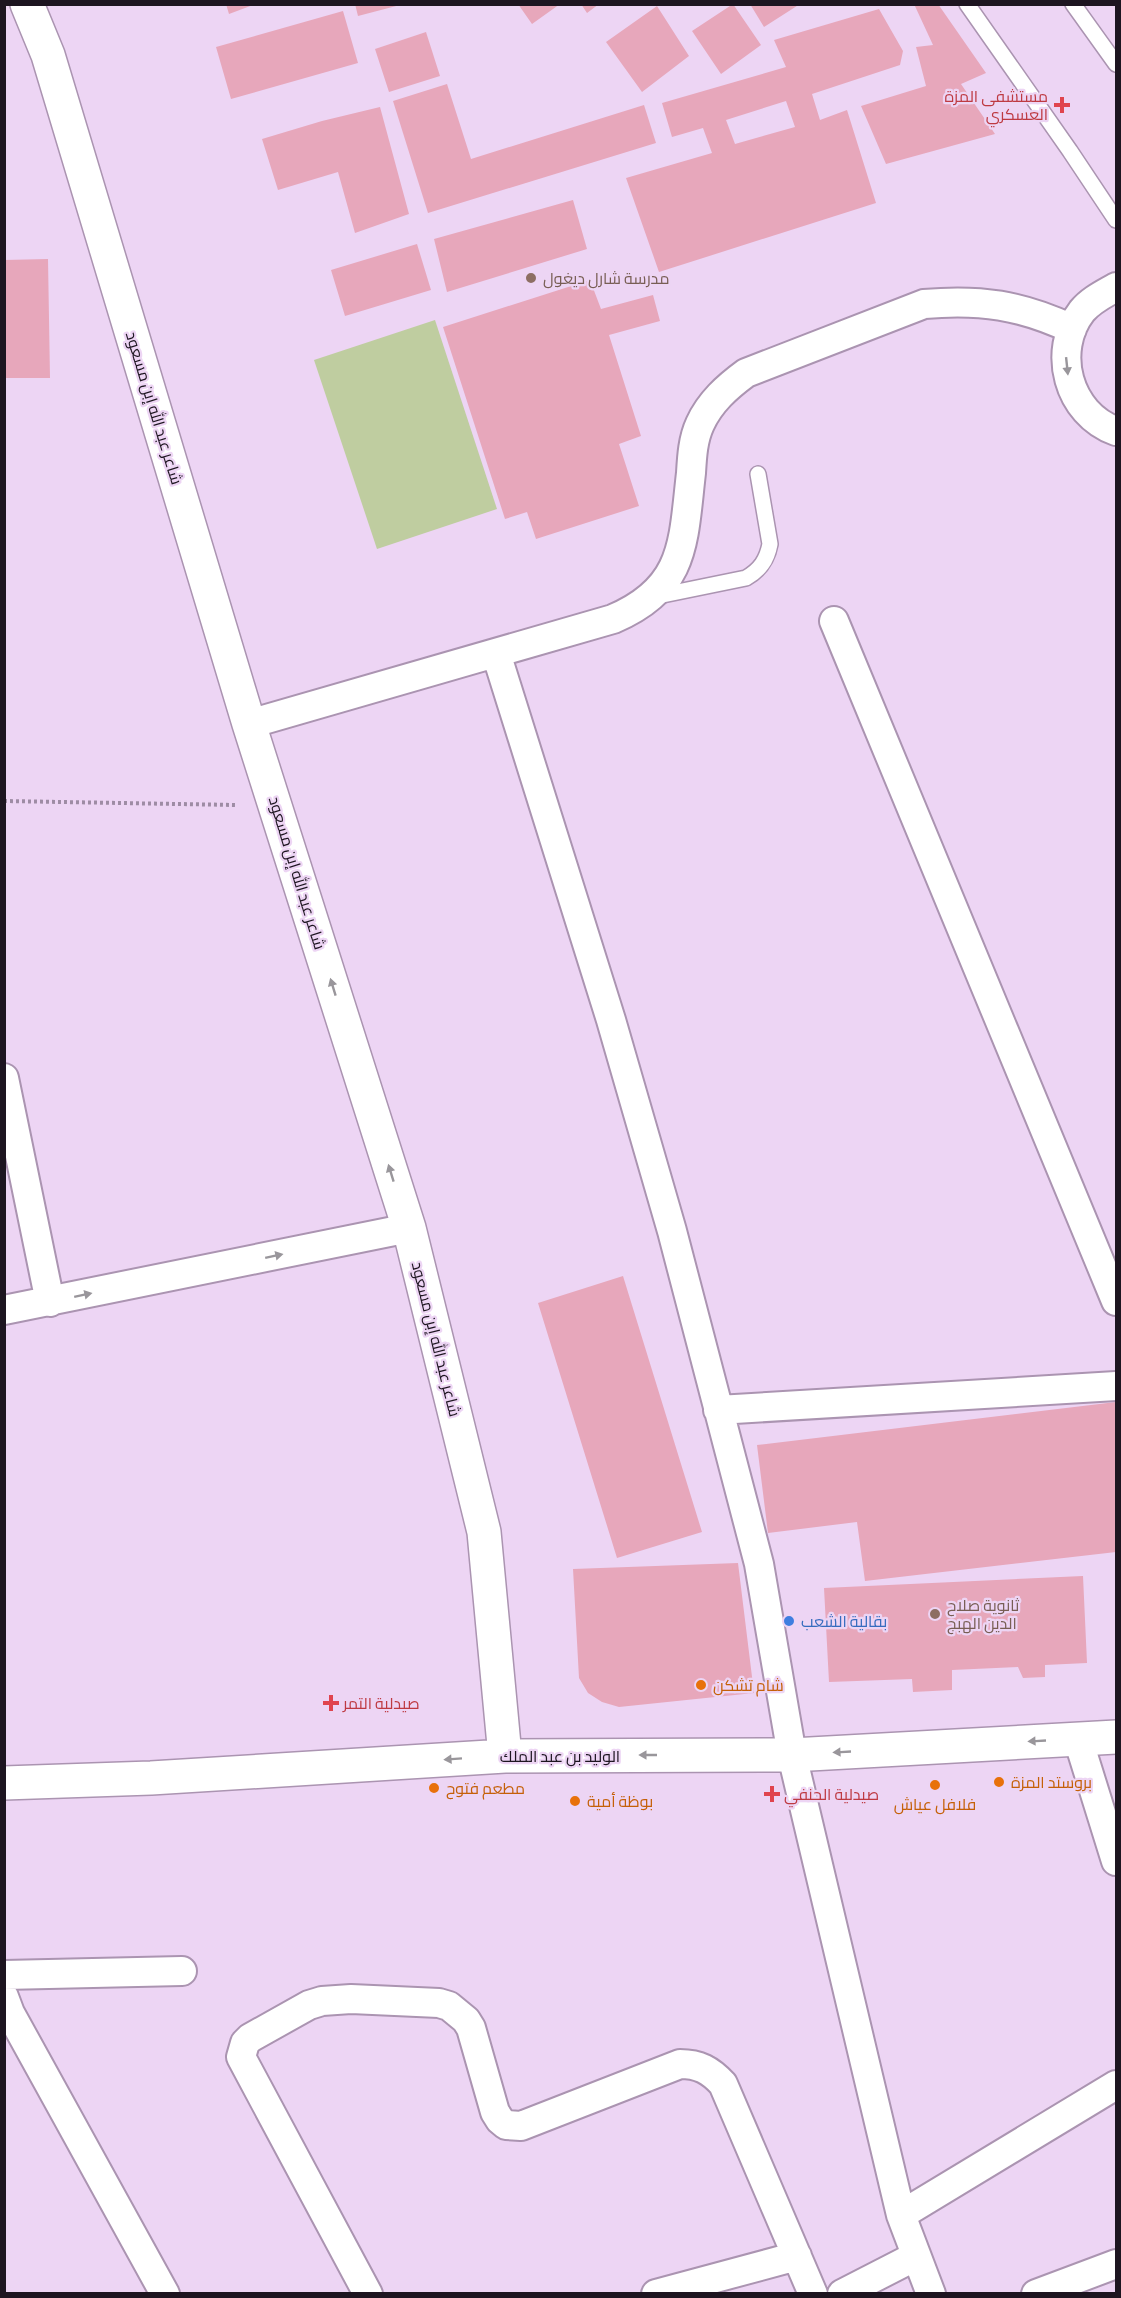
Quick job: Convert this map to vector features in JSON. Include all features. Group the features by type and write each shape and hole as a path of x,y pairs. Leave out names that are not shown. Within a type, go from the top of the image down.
{"street":[{"name":"شاعر عبد الله إبن مسعود","path":"27,4 48,55 249,724 409,1228 484,1532 505,1756"},
{"path":"1116,287 1098,296 1083,311 1072,329 1065,353 1068,377 1077,399 1093,418 1116,431"},
{"path":"249,724 613,619 633,611 650,598 670,573 683,543 693,448 700,425 711,405 727,387 746,373 924,304 955,301 985,302 1016,307 1045,316 1072,329"},
{"path":"834,621 1116,1301"},
{"path":"496,653 617,1042 672,1231 759,1564 792,1755 901,2215 931,2294"},
{"path":"4,1078 50,1302"},
{"path":"4,1310 409,1228"},
{"path":"718,1410 1116,1386"},
{"name":"الوليد بن عبد الملك","path":"4,1783 151,1778 505,1756 792,1755 1116,1737"},
{"path":"1078,1739 1116,1861"},
{"path":"4,1975 182,1971"},
{"path":"4,1997 10,2013 165,2294"},
{"path":"368,2294 241,2057 245,2043 250,2038 309,2005 337,1999 440,2003 458,2012 471,2028 495,2112 506,2125 513,2127 521,2126 680,2064 699,2066 713,2073 723,2084 813,2294"},
{"path":"901,2215 1116,2085"},
{"path":"656,2294 797,2256"},
{"path":"842,2294 916,2256"},
{"path":"1036,2294 1116,2264"}],"lane":[{"path":"967,4 1116,220"},
{"path":"1073,4 1116,64"},
{"path":"650,598 746,578 755,573 763,564 771,544 758,474"}],"path":[{"path":"4,801 276,806"}],"green space":[{"path":"435,320 497,509 377,549 314,360"}],"building":[{"path":"226,4 253,4 253,5 229,14"},
{"path":"355,4 400,4 400,5 358,16"},
{"path":"518,4 560,4 532,24"},
{"path":"581,4 599,4 587,13"},
{"path":"733,4 761,45 721,74 692,31"},
{"path":"750,4 800,4 764,27"},
{"path":"914,4 938,4 986,73 961,84 995,134 886,164 861,106 926,86 916,47 933,45"},
{"path":"657,6 689,56 642,92 606,42"},
{"path":"879,9 903,51 900,65 812,94 820,120 847,110 876,203 659,272 626,178 712,153 703,128 672,137 662,103 786,67 774,40","holes":["786,101 795,127 735,144 726,120"]},
{"path":"343,11 358,63 231,99 216,47"},
{"path":"426,32 440,76 389,92 375,49"},
{"path":"447,84 471,159 644,105 656,143 428,213 393,101"},
{"path":"380,107 409,214 355,233 338,172 278,190 262,139"},
{"path":"573,200 587,249 447,292 434,239"},
{"path":"417,244 431,290 345,316 331,270"},
{"path":"48,259 50,378 4,378 4,260"},
{"path":"590,280 601,309 653,295 660,321 609,335 641,436 619,444 639,506 536,539 527,512 505,519 443,327"},
{"path":"623,1276 702,1532 617,1558 538,1303"},
{"path":"1116,1402 1116,1552 865,1581 857,1522 768,1533 757,1445"},
{"path":"738,1563 754,1693 619,1707 602,1702 588,1693 579,1678 573,1569"},
{"path":"1083,1576 1087,1663 1045,1665 1045,1677 1023,1678 1018,1667 952,1670 952,1690 913,1692 912,1679 829,1682 824,1588"}],"place":[{"name":"مستشفى المزة العسكري","path":"1062,105"},
{"name":"مدرسة شارل ديغول","path":"531,278"},
{"name":"ثانوية صلاح الدين الهبج","path":"935,1614"},
{"name":"بقالية الشعب","path":"789,1621"},
{"name":"شام تشكن","path":"701,1685"},
{"name":"صيدلية التمر","path":"331,1703"},
{"name":"بروستد المزة","path":"999,1782"},
{"name":"فلافل عياش","path":"935,1785"},
{"name":"مطعم فتوح","path":"434,1788"},
{"name":"صيدلية الحنفي","path":"772,1794"},
{"name":"بوظة أمية","path":"575,1801"}]}
